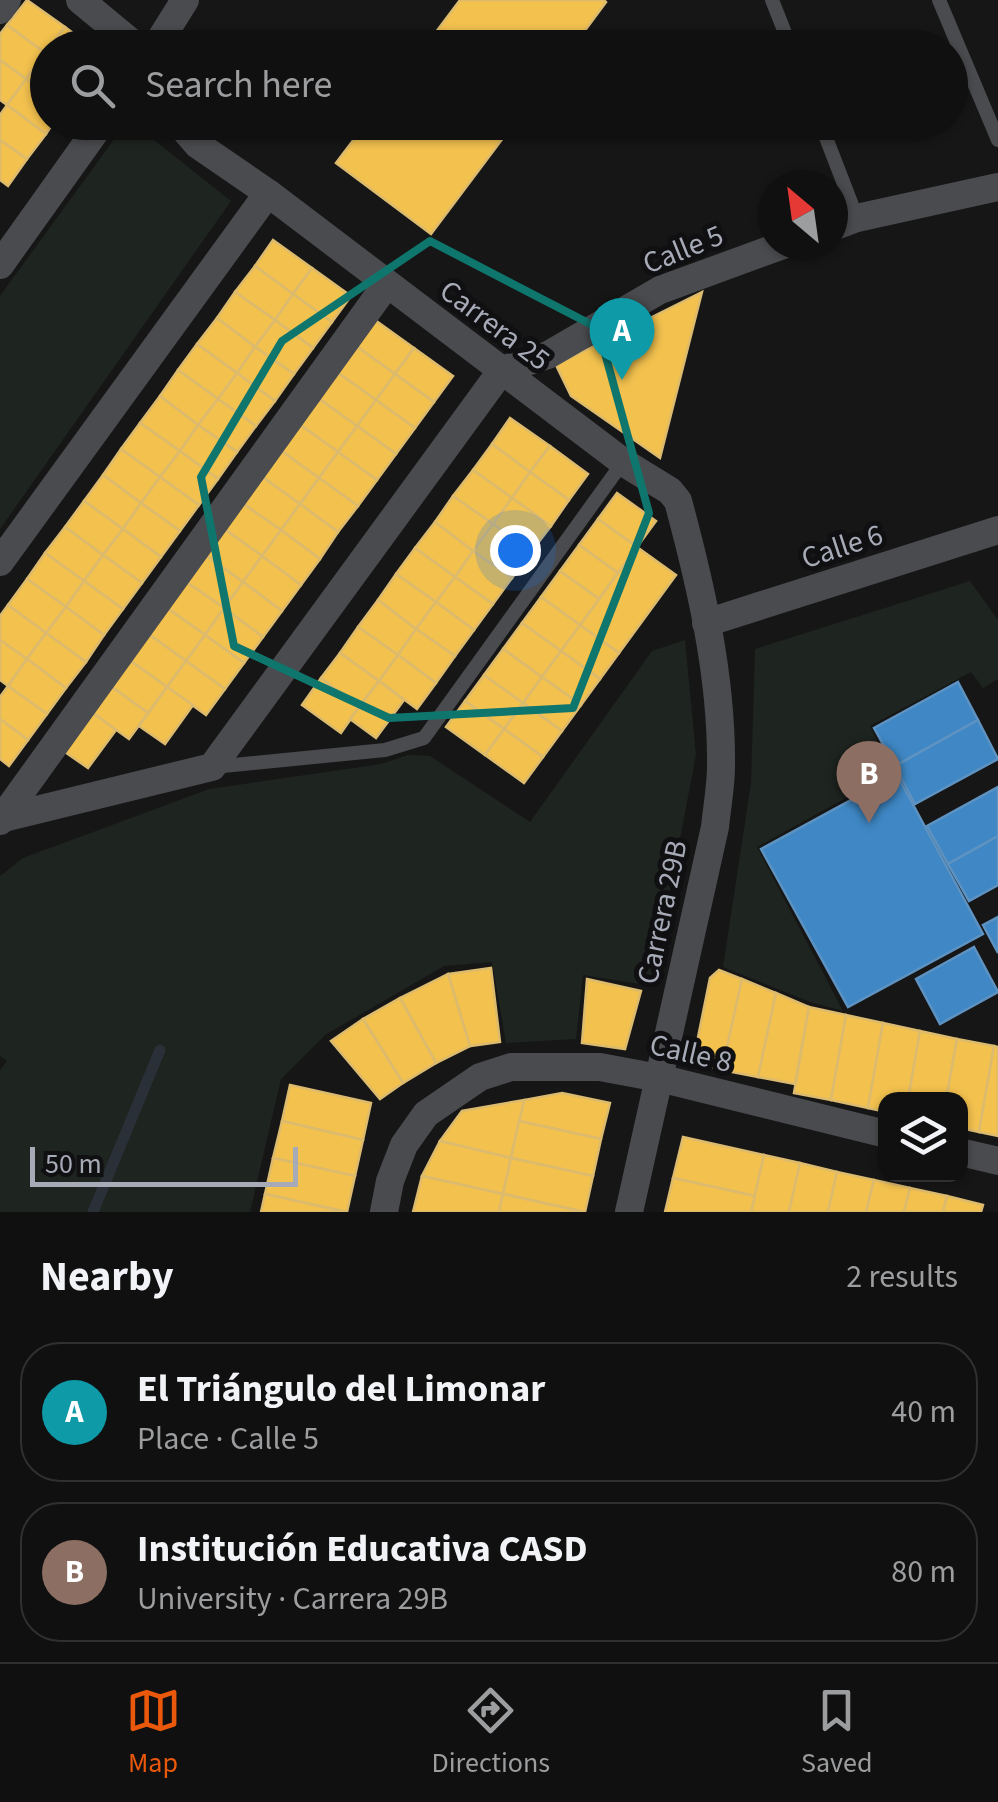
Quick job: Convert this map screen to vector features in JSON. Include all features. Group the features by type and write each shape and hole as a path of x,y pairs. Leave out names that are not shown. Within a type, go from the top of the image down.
{"street":[{"path":"0,10 7,0"},
{"path":"80,0 116,30"},
{"path":"166,30 185,0"},
{"path":"0,265 89,140"},
{"name":"Carrera 25","path":"193,140 623,462 670,491 678,501 699,577 706,623"},
{"path":"848,221 998,187"},
{"path":"0,562 268,193"},
{"name":"Calle 5","path":"502,370 548,355 660,290 758,254"},
{"path":"0,819 386,284"},
{"path":"0,819 212,767 502,370"},
{"name":"Calle 6","path":"706,623 998,530"},
{"name":"Carrera 29B","path":"629,1212 714,827 720,782 715,687 706,623"},
{"name":"Calle 8","path":"384,1212 404,1144 426,1114 480,1077 511,1067 600,1067 878,1132"},
{"path":"968,1154 998,1161"}],"lane":[{"path":"772,0 784,30"},
{"path":"939,0 952,30"},
{"path":"968,69 998,140"},
{"path":"824,140 832,170"},
{"path":"212,767 385,750 424,738 623,462"}],"highlighted area":[{"path":"430,241 598,328 649,513 573,708 389,718 234,646 201,477 282,341"}],"shaded area":[{"path":"114,140 154,140 231,201 0,529 0,296"},
{"path":"970,581 998,620 998,679 983,688 971,672 870,726 893,772 757,847 843,1011 723,967 751,783 755,649"},
{"path":"685,640 696,755 652,986 583,975 576,1039 506,1043 492,962 444,966 325,1035 281,1079 250,1212 0,1212 0,1070 7,1061 0,1056 0,876 23,858 209,789 381,764 408,755 430,756 530,822 652,651"}],"building: Homes":[{"path":"27,0 65,27 30,30 30,42 7,25"},
{"path":"460,0 606,2 585,30 438,30"},
{"path":"7,25 30,42 30,74 26,79 0,60 0,34"},
{"path":"0,60 26,79 7,105 0,100"},
{"path":"26,79 30,82 30,122 7,105"},
{"path":"7,105 30,122 30,140 41,140 27,159 0,140 0,115"},
{"path":"0,140 27,159 8,186 0,180"},
{"path":"353,140 502,140 431,234 336,163"},
{"path":"273,240 312,268 293,294 255,266"},
{"path":"255,266 293,294 275,320 235,292"},
{"path":"312,268 351,296 332,322 293,294"},
{"path":"235,292 275,320 255,347 217,318"},
{"path":"702,292 660,458 571,396 556,365"},
{"path":"293,294 332,322 313,348 275,320"},
{"path":"217,318 255,347 237,373 197,344"},
{"path":"275,320 313,348 294,374 255,347"},
{"path":"375,320 414,348 395,374 356,346"},
{"path":"197,344 237,373 218,399 178,370"},
{"path":"356,346 395,374 376,400 337,372"},
{"path":"255,347 294,374 275,401 237,373"},
{"path":"414,348 453,376 434,402 395,374"},
{"path":"178,370 218,399 198,425 160,396"},
{"path":"337,372 376,400 357,426 318,398"},
{"path":"237,373 275,401 256,426 218,399"},
{"path":"395,374 434,402 415,428 376,400"},
{"path":"160,396 198,425 180,451 140,423"},
{"path":"318,398 357,426 338,452 299,424"},
{"path":"218,399 256,426 237,452 198,425"},
{"path":"376,400 415,428 396,454 357,426"},
{"path":"510,418 550,446 530,472 492,444"},
{"path":"140,423 180,451 160,477 121,449"},
{"path":"299,424 338,452 319,478 280,450"},
{"path":"198,425 237,452 218,479 180,451"},
{"path":"357,426 396,454 377,480 338,452"},
{"path":"492,444 530,472 512,498 473,470"},
{"path":"550,446 588,474 569,500 530,472"},
{"path":"121,449 160,477 141,503 103,475"},
{"path":"280,450 319,478 300,504 261,476"},
{"path":"180,451 218,479 199,505 160,477"},
{"path":"338,452 377,480 358,506 319,478"},
{"path":"473,470 512,498 493,524 453,496"},
{"path":"530,472 569,500 551,526 512,498"},
{"path":"103,475 141,503 123,529 84,501"},
{"path":"261,476 300,504 281,530 242,503"},
{"path":"160,477 199,505 180,531 141,503"},
{"path":"319,478 358,506 338,532 300,504"},
{"path":"617,493 656,521 637,547 598,519"},
{"path":"453,496 493,524 473,551 435,522"},
{"path":"512,498 551,526 531,552 493,524"},
{"path":"84,501 123,529 103,555 65,527"},
{"path":"141,503 180,531 161,557 123,529"},
{"path":"242,503 281,530 262,556 223,528"},
{"path":"300,504 338,532 320,559 281,530"},
{"path":"598,519 637,547 618,573 579,545"},
{"path":"435,522 473,551 455,577 415,548"},
{"path":"493,524 531,552 512,578 473,551"},
{"path":"65,527 103,555 84,581 45,553"},
{"path":"223,528 262,556 243,582 204,554"},
{"path":"123,529 161,557 142,583 103,555"},
{"path":"281,530 320,559 301,585 262,556"},
{"path":"579,545 618,573 599,599 560,571"},
{"path":"637,547 676,575 619,653 580,625"},
{"path":"415,548 455,577 436,602 396,574"},
{"path":"473,551 512,578 493,604 455,577"},
{"path":"45,553 84,581 66,607 27,579"},
{"path":"204,554 243,582 224,608 185,581"},
{"path":"103,555 142,583 123,609 84,581"},
{"path":"262,556 301,585 282,611 243,582"},
{"path":"560,571 599,599 580,625 541,597"},
{"path":"396,574 436,602 416,629 378,600"},
{"path":"455,577 493,604 474,630 436,602"},
{"path":"27,579 66,607 46,633 8,605"},
{"path":"84,581 123,609 104,635 66,607"},
{"path":"185,581 224,608 205,635 166,607"},
{"path":"243,582 282,611 263,637 224,608"},
{"path":"541,597 580,625 561,651 522,623"},
{"path":"378,600 416,629 398,655 358,627"},
{"path":"436,602 474,630 455,656 416,629"},
{"path":"8,605 46,633 27,659 0,640 0,616"},
{"path":"66,607 104,635 86,662 46,633"},
{"path":"166,607 205,635 186,661 147,633"},
{"path":"224,608 263,637 244,663 205,635"},
{"path":"522,623 561,651 542,677 503,649"},
{"path":"580,625 619,653 600,679 561,651"},
{"path":"358,627 398,655 379,681 340,653"},
{"path":"416,629 455,656 436,683 398,655"},
{"path":"46,633 86,662 66,688 27,659"},
{"path":"147,633 186,661 167,687 128,659"},
{"path":"205,635 244,663 225,689 186,661"},
{"path":"0,640 27,659 8,686 0,680"},
{"path":"503,649 542,677 523,703 484,675"},
{"path":"561,651 600,679 581,705 542,677"},
{"path":"340,653 379,681 359,707 321,678"},
{"path":"398,655 436,683 417,709 379,681"},
{"path":"27,659 66,688 47,714 8,686"},
{"path":"128,659 167,687 148,713 109,685"},
{"path":"186,661 225,689 206,715 167,687"},
{"path":"484,675 523,703 504,729 465,701"},
{"path":"542,677 581,705 562,731 523,703"},
{"path":"321,678 359,707 341,733 302,705"},
{"path":"379,681 404,700 376,738 350,719"},
{"path":"109,685 148,713 129,739 90,711"},
{"path":"8,686 47,714 28,740 0,719 0,697"},
{"path":"167,687 193,705 165,744 139,726"},
{"path":"465,701 504,729 485,755 446,727"},
{"path":"523,703 562,731 543,757 504,729"},
{"path":"90,711 116,730 88,768 62,750"},
{"path":"0,719 28,740 9,766 0,759"},
{"path":"504,729 543,757 524,783 485,755"},
{"path":"491,968 500,1042 470,1046 448,974"},
{"path":"719,970 742,979 722,1070 693,1062 710,978"},
{"path":"448,974 470,1046 436,1063 400,998"},
{"path":"587,979 641,991 625,1049 582,1043"},
{"path":"742,979 776,993 758,1077 722,1070"},
{"path":"776,993 809,1007 795,1084 758,1077"},
{"path":"400,998 436,1063 403,1083 363,1019"},
{"path":"809,1007 846,1015 831,1100 794,1093"},
{"path":"846,1015 883,1023 868,1108 831,1100"},
{"path":"363,1019 403,1083 380,1099 331,1041"},
{"path":"883,1023 920,1031 909,1092 878,1092 878,1110 868,1108"},
{"path":"920,1031 957,1039 947,1092 909,1092"},
{"path":"957,1039 994,1046 979,1132 968,1130 968,1092 947,1092"},
{"path":"994,1046 998,1047 998,1136 979,1132"},
{"path":"290,1085 371,1103 363,1140 282,1121"},
{"path":"562,1093 610,1103 601,1139 519,1121 524,1100"},
{"path":"524,1100 511,1158 440,1141 462,1111"},
{"path":"282,1121 363,1140 355,1176 273,1158"},
{"path":"519,1121 601,1139 593,1176 511,1158"},
{"path":"683,1137 764,1155 755,1196 673,1178"},
{"path":"440,1141 511,1158 503,1194 422,1176"},
{"path":"764,1155 800,1163 789,1212 751,1212"},
{"path":"273,1158 355,1176 347,1212 265,1194"},
{"path":"511,1158 593,1176 585,1212 503,1194"},
{"path":"800,1163 837,1172 828,1212 789,1212"},
{"path":"837,1172 874,1180 866,1212 828,1212"},
{"path":"422,1176 503,1194 499,1212 413,1212"},
{"path":"673,1178 755,1196 751,1212 665,1212"},
{"path":"874,1180 910,1188 904,1212 866,1212"},
{"path":"910,1188 947,1196 943,1212 904,1212"},
{"path":"265,1194 346,1212 261,1212"},
{"path":"503,1194 584,1212 499,1212"},
{"path":"947,1196 983,1205 981,1212 943,1212"}],"building: Schools":[{"path":"958,682 978,720 895,766 874,728"},
{"path":"978,720 998,759 915,804 895,766"},
{"path":"897,775 983,934 848,1007 761,849"},
{"path":"998,787 998,836 948,864 927,826"},
{"path":"998,836 998,885 969,901 948,864"},
{"path":"998,917 998,953 983,925"},
{"path":"974,947 998,992 940,1024 916,979"}],"waterway":[{"path":"93,1212 160,1050"}],"place":[{"name":"El Triángulo del Limonar","path":"622,380"},
{"name":"Institución Educativa CASD","path":"869,823"}]}
